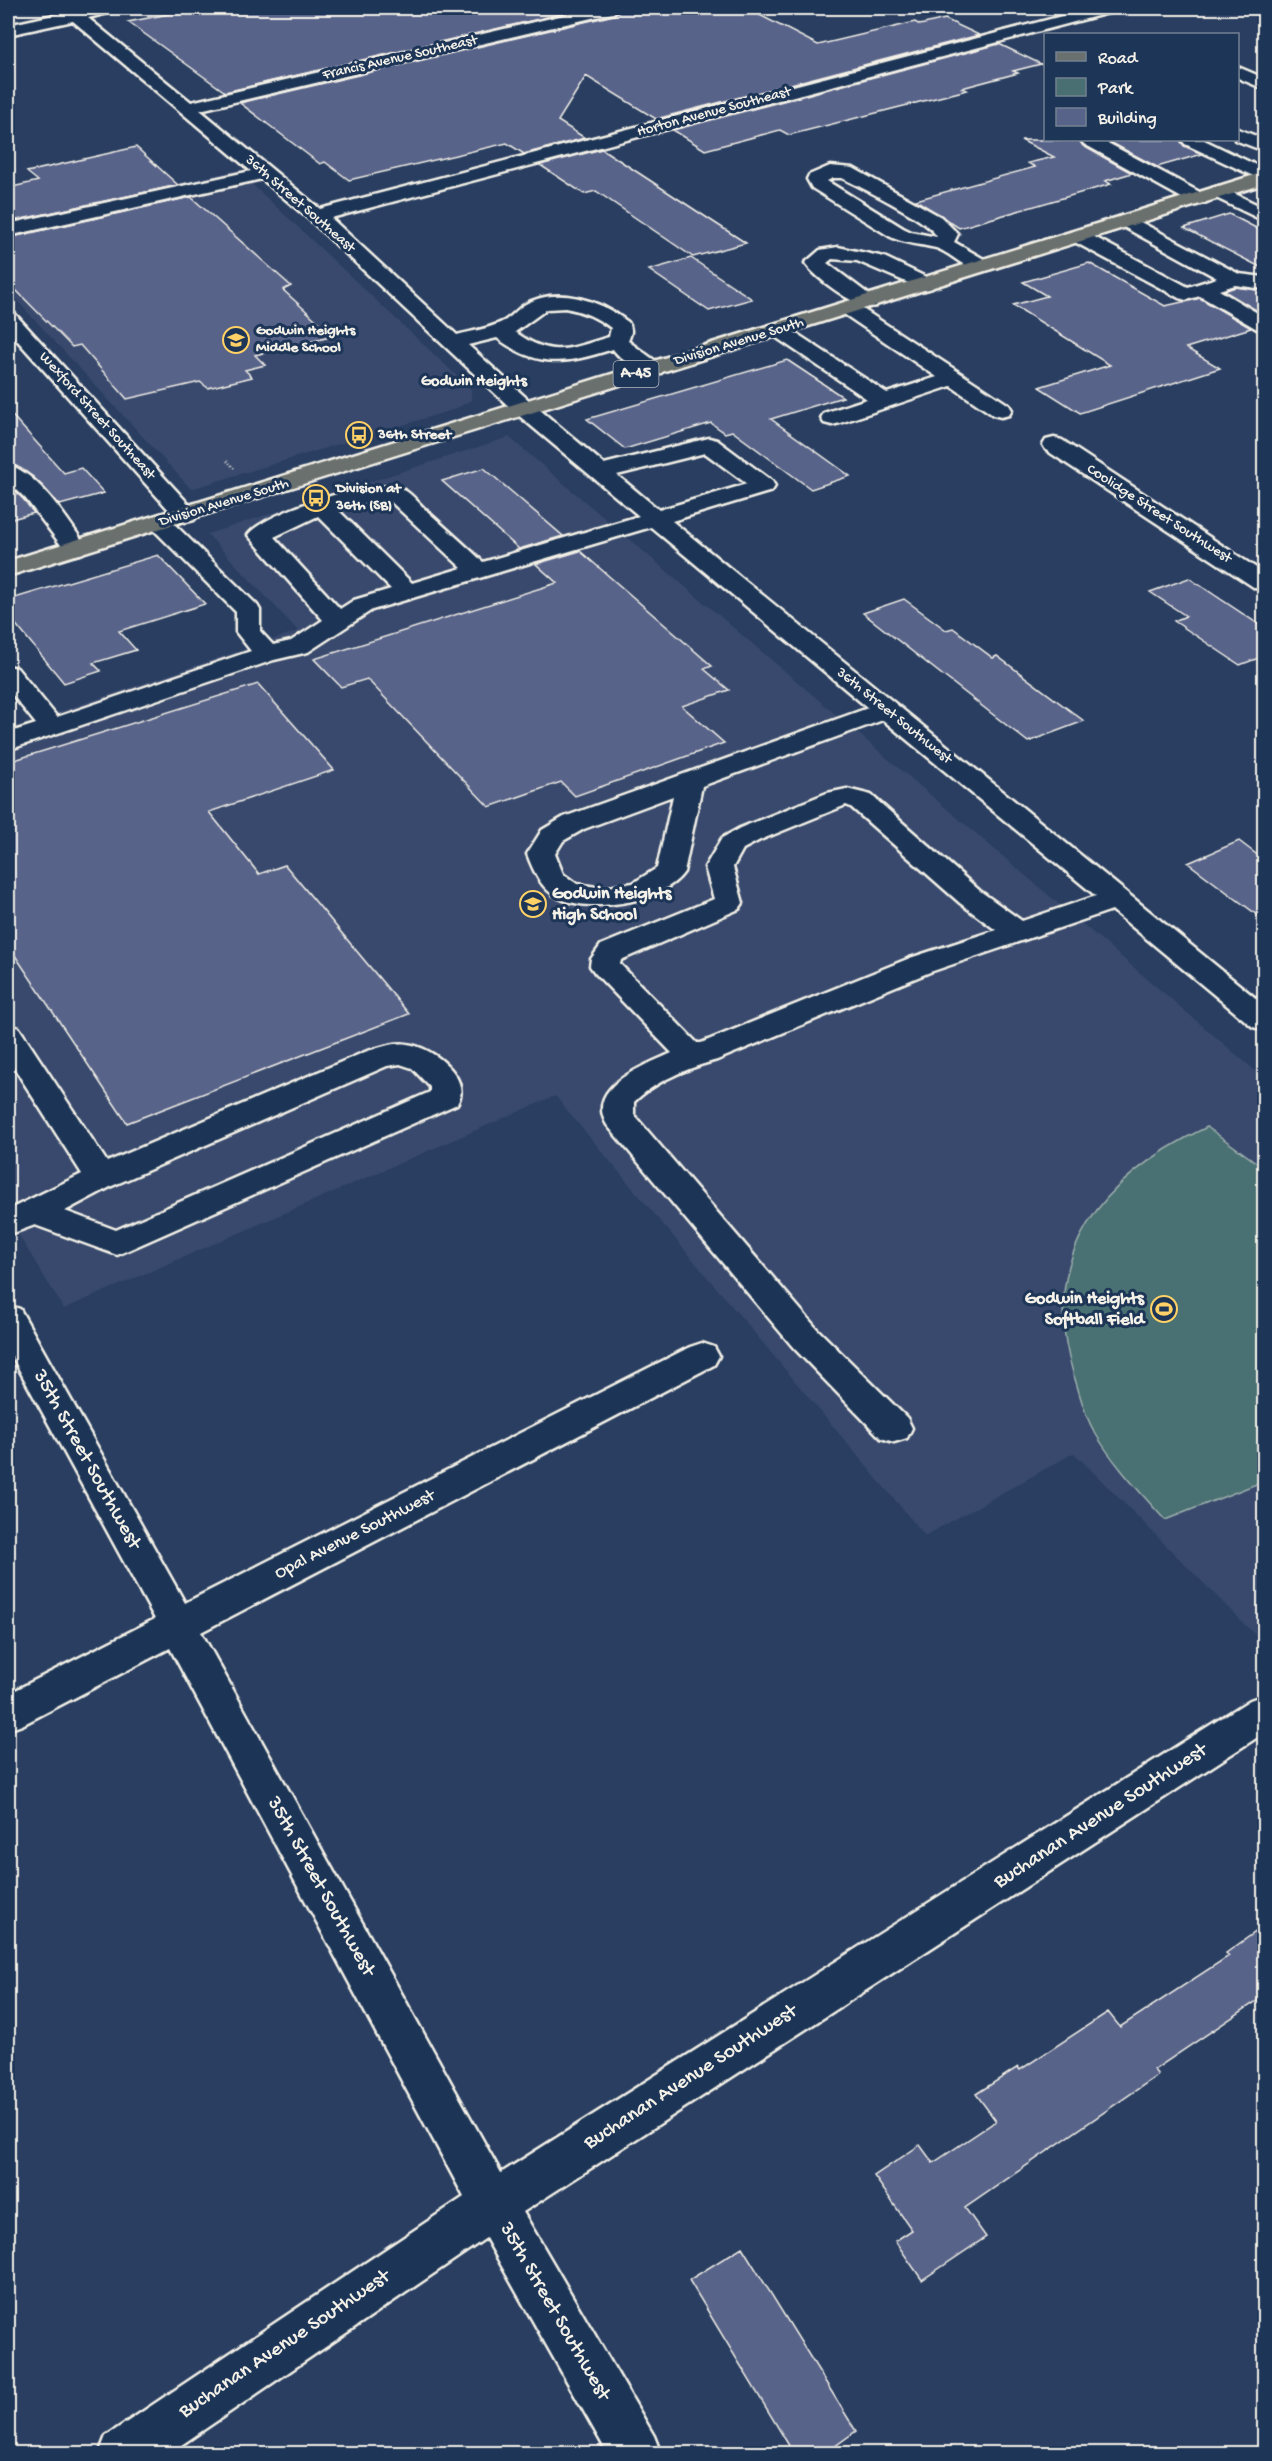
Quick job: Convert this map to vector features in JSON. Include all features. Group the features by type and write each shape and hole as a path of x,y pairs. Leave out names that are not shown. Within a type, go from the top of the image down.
{"main road":[{"name":"Division Avenue South","path":"8,569 1264,177"}],"street":[{"path":"8,30 72,11 110,8"},
{"name":"Francis Avenue Southeast","path":"187,108 613,8"},
{"name":"Horton Avenue Southeast","path":"317,216 1110,8"},
{"name":"36th Street Southeast","path":"72,11 317,216 453,342 499,364 525,409"},
{"path":"1239,72 1264,84"},
{"path":"1239,134 1264,146"},
{"path":"1092,141 1198,199"},
{"path":"1193,141 1264,177"},
{"path":"944,244 948,234 934,221 858,178 840,171 820,175 816,179 819,184 896,232 906,237 944,244 982,266"},
{"path":"8,230 265,173"},
{"path":"1220,192 1264,215"},
{"path":"1127,221 1234,279 1264,283"},
{"path":"1078,236 1186,294 1234,279"},
{"path":"869,302 830,277 815,263 826,254 853,254 878,262 925,284"},
{"path":"1202,288 1264,325"},
{"path":"453,342 500,330 517,322 530,310 548,302 567,302 594,308 609,315 621,326 621,334 617,341 578,352 557,355 538,354 499,364"},
{"path":"848,308 1001,410"},
{"name":"Wexford Street Southeast","path":"8,318 186,515"},
{"path":"500,330 538,354"},
{"path":"778,330 884,401"},
{"path":"617,341 624,350 654,369"},
{"path":"832,418 954,378"},
{"name":"36th Street Southwest","path":"525,409 886,710 1264,1020"},
{"path":"8,742 267,654 299,647 363,605 764,486 709,445 600,472"},
{"name":"Coolidge Street Southwest","path":"1054,445 1264,583"},
{"path":"8,472 15,474 26,485 75,548"},
{"path":"337,621 260,536 279,523 322,507 368,494 384,492 395,494 479,571"},
{"path":"322,507 406,592"},
{"path":"160,523 248,610 248,632 267,654"},
{"path":"8,673 52,727"},
{"path":"690,781 670,872 641,890 603,897 569,892 551,878 541,854 552,836 574,823 886,710"},
{"path":"697,1054 686,1050 605,966 606,960 611,952 729,903 719,867 732,844 750,834 837,799 847,797 861,801 970,897 1018,932"},
{"path":"894,1428 805,1338 618,1116 619,1099 636,1082 697,1054 706,1053 920,965 1117,899"},
{"path":"8,1035 101,1178"},
{"path":"397,1052 418,1055 446,1085 446,1097 117,1243 22,1217 101,1178 397,1052"},
{"name":"35th Street Southwest","path":"8,1318 493,2205 636,2454"},
{"name":"Opal Avenue Southwest","path":"8,1713 702,1356"},
{"name":"Buchanan Avenue Southwest","path":"124,2454 493,2205 1264,1712"}],"shaded area":[{"name":"Godwin Heights Middle School","path":"237,170 471,389 471,400 456,409 191,489 8,291 8,222"},
{"name":"Godwin Heights High School","path":"509,437 1264,1078 1264,1644 1074,1453 925,1536 555,1096 64,1309 8,1218 8,729 298,631 207,534"}],"green space":[{"name":"Godwin Heights Softball Field","path":"1207,1127 1264,1168 1264,1481 1165,1520 1118,1466 1091,1425 1082,1404 1064,1333 1064,1293 1072,1257 1087,1225 1109,1196 1137,1170 1170,1147"}],"building":[{"path":"199,8 586,8 225,92 128,22"},
{"path":"623,8 746,8 818,45 915,22 920,25 945,19 979,35 656,119 586,76 558,121 585,138 524,154 507,143 349,180 325,162 320,164 240,103 614,15"},
{"path":"999,44 1041,64 1013,71 1018,73 962,88 967,90 789,135 780,130 705,150 673,130"},
{"path":"1021,140 1080,141 1083,146 1132,173 1105,181 1111,184 959,228 916,200 1035,167 1028,163 1054,157"},
{"path":"1108,141 1181,141 1184,146 1202,154 1157,167"},
{"path":"136,147 178,185 8,222 8,188 38,181 27,172"},
{"path":"602,149 746,243 693,257 596,191 584,194 540,165"},
{"path":"191,197 291,286 283,290 334,336 255,355 265,365 245,370 252,377 208,388 200,382 127,399 80,345 72,347 8,282 8,238"},
{"path":"1229,214 1264,232 1264,269 1184,228"},
{"path":"691,258 752,299 709,311 649,270"},
{"path":"1089,263 1165,306 1200,298 1251,328 1186,348 1220,368 1080,413 1039,387 1110,365 1013,305 1047,296 1023,282"},
{"path":"1235,287 1264,291 1264,315 1224,291"},
{"path":"787,360 843,397 771,419 850,476 811,489 732,431 725,433 711,423 625,449 587,419"},
{"path":"8,411 64,473 81,468 104,493 60,505 32,476 8,463"},
{"path":"484,468 563,536 519,549 442,481"},
{"path":"8,484 24,500 34,513 8,520"},
{"path":"580,551 712,666 704,669 729,690 682,706 724,743 575,796 561,782 489,807 367,679 341,687 314,659 557,583 536,564"},
{"path":"158,555 205,604 119,631 136,650 93,663 101,671 64,683 8,615 8,600"},
{"path":"1189,578 1264,628 1264,656 1240,665 1174,621 1186,616 1150,592"},
{"path":"904,599 946,630 953,628 993,658 997,656 1084,721 1028,742 863,613"},
{"path":"258,684 334,770 209,812 259,874 285,865 409,1014 127,1123 8,945 8,762"},
{"path":"1239,841 1264,860 1264,920 1188,863"},
{"path":"1264,1926 1264,1996 1154,2070 1158,2075 965,2208 986,2237 922,2280 895,2241 912,2230 874,2176 920,2145 933,2163 996,2121 976,2094 1018,2067 1020,2070 1108,2012 1120,2027 1229,1956 1226,1953"},
{"path":"742,2247 856,2431 824,2454 794,2454 689,2280"}],"place":[{"name":"Godwin Heights Middle School","path":"236,340"},
{"name":"36th Street","path":"359,435"},
{"name":"Division at 36th (SB)","path":"316,498"},
{"name":"Godwin Heights High School","path":"533,904"},
{"name":"Godwin Heights Softball Field","path":"1164,1309"}],"district":[{"name":"Godwin Heights","path":"474,382"}]}
